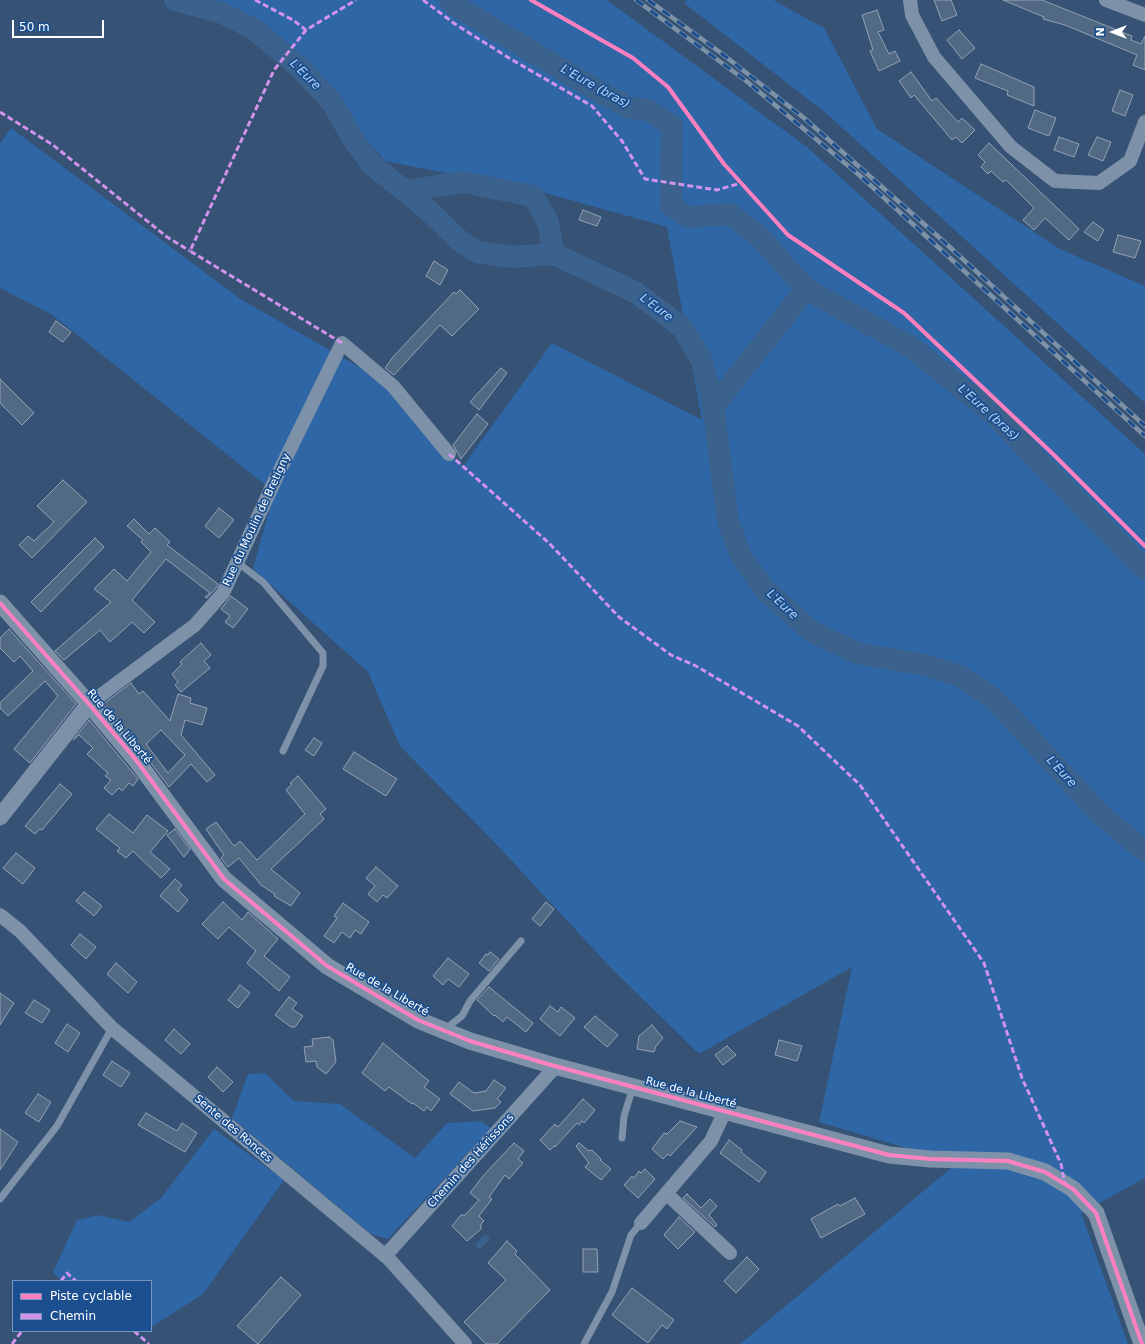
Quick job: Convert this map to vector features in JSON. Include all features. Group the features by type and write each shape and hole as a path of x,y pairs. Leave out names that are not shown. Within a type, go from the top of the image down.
{"street":[{"path":"910,0 912,14 934,57 1011,147 1055,181 1099,183 1130,161 1145,122"},
{"path":"1106,0 1145,15"},
{"name":"Rue du Moulin de Bretigny","path":"0,817 90,704 195,625 223,593 276,478 342,343 393,386 449,454"},
{"name":"Rue de la Liberté","path":"0,603 90,704 136,760 224,879 327,966 418,1020 470,1041 556,1066 889,1155 930,1159 1008,1161 1045,1172 1073,1189 1096,1213 1142,1344"},
{"name":"Sente des Ronces","path":"0,915 20,931 112,1028 385,1256 465,1344"},
{"name":"Chemin des Hérissons","path":"385,1256 556,1066"},
{"path":"641,1223 668,1194 711,1141 725,1111"},
{"path":"668,1194 730,1253"}],"lane":[{"path":"238,562 263,582 322,653 323,666 283,751"},
{"path":"444,1030 462,1016 470,1001 521,940"},
{"path":"0,1199 57,1126 112,1028"},
{"path":"622,1138 624,1116 633,1087"},
{"path":"584,1344 612,1292 632,1235 641,1223"}],"shaded area":[{"path":"204,0 607,0 807,147 1145,454 1145,1178 1081,1213 1128,1344 740,1344 957,1163 819,1122 852,967 699,1054 612,969 497,845 400,746 368,672 253,569 274,492 51,314 0,288 0,144 11,128 242,300 382,380 463,466 552,343 702,420 667,227 542,192 385,161 264,22"},
{"path":"687,0 773,0 824,28 877,129 1060,249 1145,286 1145,403 827,114 684,3"},
{"path":"265,1073 294,1101 340,1104 415,1158 447,1123 481,1121 491,1128 388,1239 371,1234 232,1118 248,1074"},
{"path":"214,1129 284,1180 203,1294 153,1326 152,1280 60,1280 53,1272 77,1220 98,1215 129,1222 161,1198"},
{"path":"485,1234 490,1239 480,1250 475,1245"}],"building":[{"path":"934,0 951,0 957,15 942,21"},
{"path":"1003,0 1042,0 1132,36 1131,40 1141,44 1145,36 1145,70 1133,65 1137,55 1065,25 1043,19 1044,17"},
{"path":"877,10 884,30 878,32 889,54 895,51 900,61 879,71 870,51 873,50 862,15"},
{"path":"959,30 975,48 962,59 947,40"},
{"path":"981,64 1034,87 1034,106 1007,95 1008,91 975,78"},
{"path":"911,72 932,101 936,98 958,122 962,118 975,130 962,143 956,137 952,140 914,95 911,98 899,81"},
{"path":"1120,90 1133,95 1125,116 1112,111"},
{"path":"1035,110 1056,118 1049,136 1028,128"},
{"path":"1059,137 1079,144 1074,157 1054,150"},
{"path":"1097,137 1111,142 1103,161 1088,155"},
{"path":"989,143 1079,229 1069,240 1045,218 1034,230 1023,220 1034,208 1006,180 1003,182 991,171 988,174 981,167 985,162 978,155"},
{"path":"583,210 601,217 597,226 579,220"},
{"path":"1093,222 1104,230 1098,241 1084,232"},
{"path":"1118,235 1141,241 1135,258 1113,252"},
{"path":"434,261 448,270 440,285 426,276"},
{"path":"460,290 479,309 452,336 440,325 394,375 385,368 393,357 454,292 456,294"},
{"path":"56,321 71,332 63,342 49,332"},
{"path":"501,368 507,373 479,410 470,402"},
{"path":"0,379 34,413 22,425 0,403"},
{"path":"477,414 488,424 461,459 453,445"},
{"path":"63,480 87,502 32,558 19,545 28,536 34,541 54,522 37,506"},
{"path":"219,508 234,520 219,538 205,526"},
{"path":"134,519 149,534 155,528 170,542 167,545 218,584 207,598 205,597 210,593 166,559 132,600 155,622 144,633 132,622 110,642 100,630 64,660 55,651 111,602 94,589 114,569 127,581 151,552 141,542 143,540 127,526"},
{"path":"95,538 104,547 41,612 31,602"},
{"path":"231,596 248,609 233,628 225,622 230,616 221,609"},
{"path":"9,629 76,704 30,763 14,749 58,696 45,681 8,716 0,708 0,703 33,671 20,656 14,662 0,648 0,638"},
{"path":"201,643 211,655 204,661 210,668 181,692 175,685 178,682 172,674 182,664 180,662"},
{"path":"131,683 139,694 143,691 170,721 178,694 191,698 190,703 207,708 202,725 185,720 181,735 215,775 207,782 191,764 169,787 103,704","holes":["161,730 185,755 168,773 146,744"]},
{"path":"89,720 138,779 133,786 129,783 122,791 119,788 112,795 104,788 111,780 105,776 108,773 87,754 93,748 79,735 73,740"},
{"path":"314,738 322,743 314,756 305,750"},
{"path":"354,752 397,779 386,796 343,769"},
{"path":"298,776 326,809 320,814 324,819 271,869 300,893 291,906 274,896 275,894 261,885 239,858 228,867 221,858 224,855 206,829 216,822 234,846 240,841 257,860 305,814 286,790 292,784 290,783"},
{"path":"60,784 72,794 42,830 40,829 35,834 25,826"},
{"path":"109,814 133,833 147,815 168,831 150,852 170,869 161,878 133,851 126,858 117,851 120,848 96,829"},
{"path":"175,829 190,849 184,857 167,835"},
{"path":"16,853 35,868 23,884 3,868"},
{"path":"376,867 398,886 387,898 383,895 377,902 368,894 375,886 366,878"},
{"path":"175,879 182,885 178,890 188,900 178,912 160,896"},
{"path":"84,892 102,906 94,916 76,901"},
{"path":"223,902 242,920 248,912 278,939 264,956 290,977 279,991 247,963 256,951 229,927 218,939 202,924"},
{"path":"546,902 554,909 540,926 532,919"},
{"path":"343,903 369,922 361,934 355,930 350,938 342,932 334,943 324,936 337,918 334,916"},
{"path":"80,934 96,947 86,959 71,945"},
{"path":"490,952 499,959 489,971 479,963 486,954 488,955"},
{"path":"448,958 469,974 459,987 448,979 443,985 433,976"},
{"path":"116,963 137,982 128,993 107,974"},
{"path":"240,985 250,993 238,1008 228,1000"},
{"path":"489,987 533,1023 526,1032 507,1017 503,1022 495,1015 494,1016 477,1000"},
{"path":"0,993 14,1003 0,1025"},
{"path":"289,997 297,1003 292,1009 303,1016 295,1027 291,1027 275,1015"},
{"path":"34,1000 50,1010 42,1023 25,1013"},
{"path":"550,1006 558,1012 561,1007 575,1018 560,1036 540,1019"},
{"path":"595,1016 618,1035 607,1047 584,1027"},
{"path":"67,1024 80,1033 68,1052 55,1043"},
{"path":"652,1025 663,1038 656,1046 654,1052 637,1049 639,1036"},
{"path":"174,1029 190,1044 181,1054 165,1040"},
{"path":"329,1037 333,1040 336,1062 326,1074 317,1067 316,1061 306,1062 304,1047 313,1046 312,1039"},
{"path":"779,1040 802,1046 797,1061 775,1055"},
{"path":"383,1043 429,1081 424,1087 440,1099 431,1111 427,1107 424,1111 389,1087 385,1091 362,1073"},
{"path":"727,1046 736,1055 723,1065 715,1055"},
{"path":"112,1061 130,1073 121,1087 103,1075"},
{"path":"217,1067 233,1082 223,1092 208,1077"},
{"path":"494,1080 506,1088 497,1099 501,1102 495,1108 473,1111 450,1094 459,1082 474,1093 486,1091"},
{"path":"38,1094 51,1102 39,1122 25,1113"},
{"path":"583,1099 595,1110 584,1123 582,1121 579,1125 577,1123 555,1147 554,1146 550,1150 540,1140 555,1124 558,1127"},
{"path":"146,1113 177,1131 182,1123 197,1133 185,1152 138,1125"},
{"path":"680,1121 697,1127 670,1156 668,1154 663,1159 652,1149 664,1133 667,1134"},
{"path":"0,1129 18,1142 0,1170"},
{"path":"729,1140 742,1150 741,1152 766,1172 759,1182 720,1153"},
{"path":"514,1143 524,1151 518,1159 523,1163 509,1179 505,1175 489,1197 492,1199 479,1216 484,1221 481,1224 481,1229 467,1241 452,1226 461,1215 465,1215 479,1200 470,1193 483,1176"},
{"path":"579,1143 589,1151 592,1150 601,1159 600,1160 611,1169 601,1180 585,1167 589,1163 576,1146"},
{"path":"645,1169 655,1179 638,1198 624,1185 632,1176 634,1178 639,1171 641,1173"},
{"path":"687,1194 701,1208 710,1199 717,1206 709,1215 717,1225 715,1227 683,1198"},
{"path":"855,1198 865,1214 821,1238 811,1219 838,1204 840,1206"},
{"path":"679,1217 695,1232 678,1249 664,1235"},
{"path":"507,1241 517,1251 515,1254 550,1290 497,1344 486,1344 464,1322 506,1280 488,1263"},
{"path":"583,1249 597,1249 598,1272 583,1272"},
{"path":"747,1257 759,1269 736,1293 724,1281"},
{"path":"281,1277 301,1295 258,1344 237,1326"},
{"path":"632,1288 674,1320 667,1329 662,1325 648,1343 612,1315"}],"waterway":[{"name":"L'Eure","path":"175,0 222,13 254,29 298,66 332,102 352,137 371,164 427,209 460,241 477,252 513,257 554,254 635,292 683,328 701,359 712,397 728,521 741,556 764,589 811,631 857,653 925,665 960,676 994,699 1101,815 1145,851"},
{"name":"L'Eure (bras)","path":"450,0 456,6 593,88 628,107 648,110 672,125 671,205 688,217 730,214 759,236 806,289 911,347 997,417 1038,461 1145,569"},
{"name":"L'Eure","path":"404,191 463,182 533,196 548,222 554,254"},
{"name":"L'Eure (bras)","path":"714,406 806,289"}],"railway":[{"path":"636,0 745,80 858,174 1145,436"},
{"path":"648,0 721,53 804,118 942,240 1145,426"}],"marked path":[{"path":"255,0 293,20 306,30"},
{"path":"342,343 190,251 274,70 306,30 356,0"},
{"path":"423,0 455,24 509,58 592,106 622,141 645,179 717,190 741,183"},
{"path":"0,112 53,145 167,237 190,251"},
{"path":"449,454 549,543 619,617 671,655 696,666 798,726 860,785 984,963 1022,1078 1061,1164 1065,1184"},
{"path":"62,1280 67,1273 75,1280"},
{"path":"12,1344 21,1332"},
{"path":"135,1332 149,1344"}],"cycle path":[{"path":"531,0 633,58 668,87 724,164 788,235 904,313 1054,455 1145,546"},
{"path":"0,603 136,760 224,879 327,966 418,1020 470,1041 551,1065 889,1155 930,1159 1008,1161 1045,1172 1073,1189 1096,1213 1142,1344"}]}
